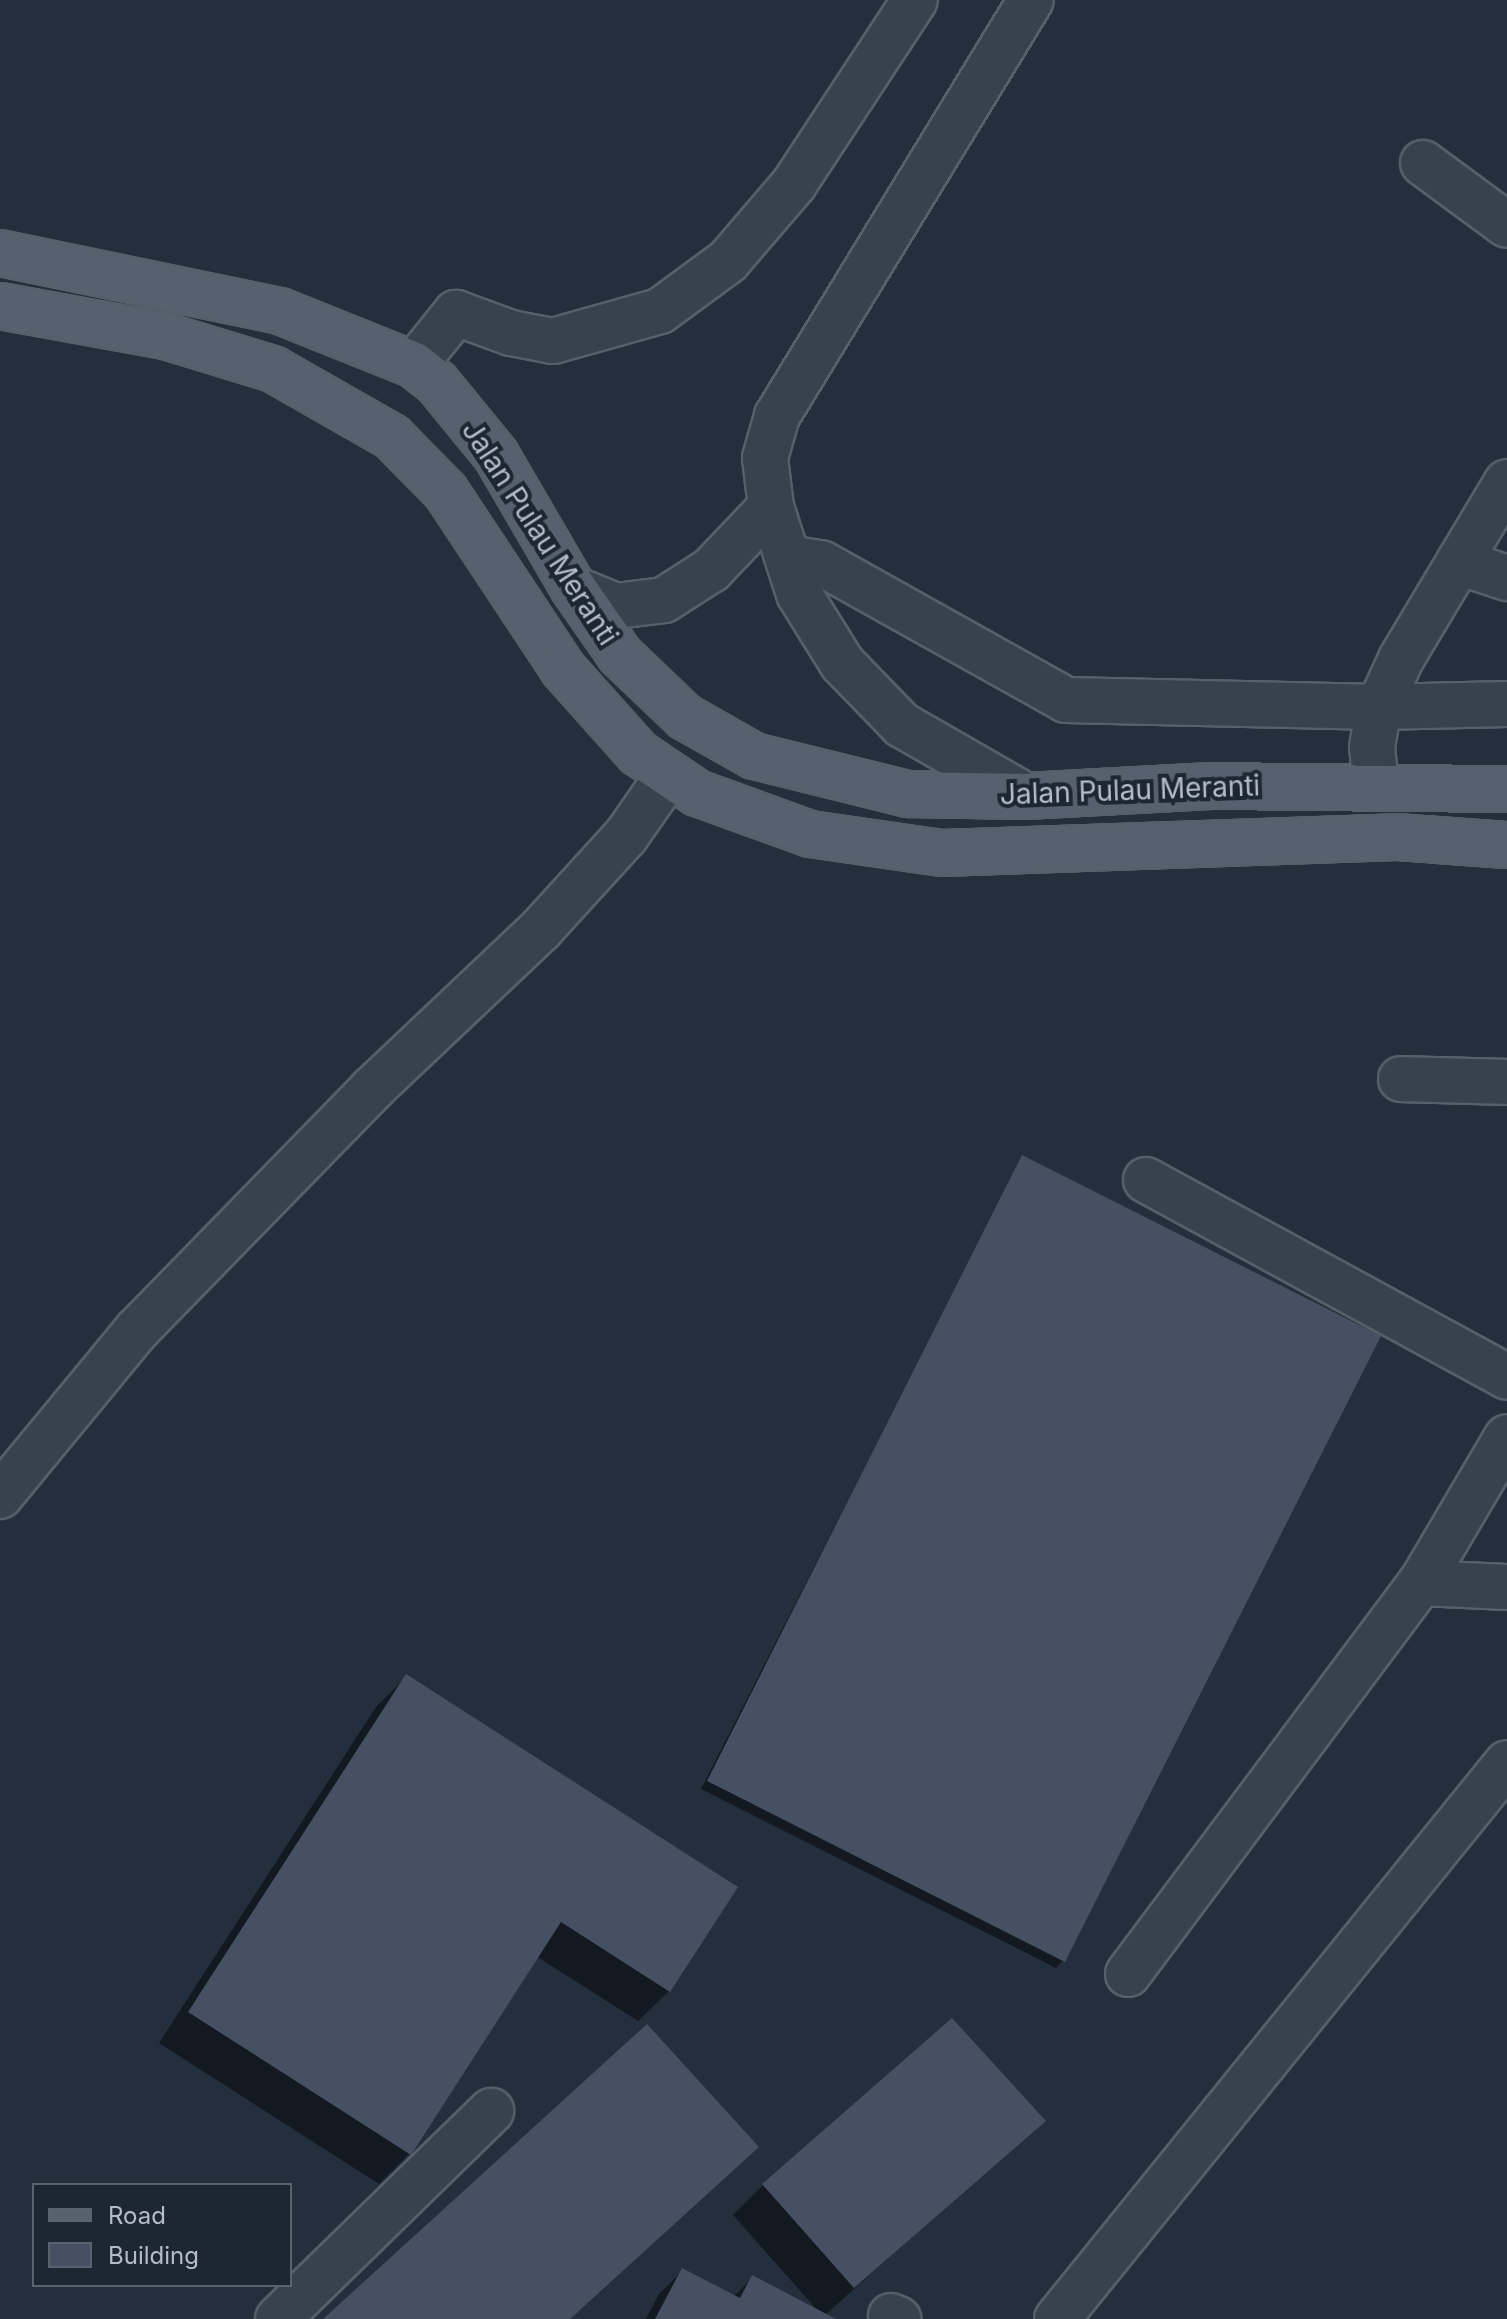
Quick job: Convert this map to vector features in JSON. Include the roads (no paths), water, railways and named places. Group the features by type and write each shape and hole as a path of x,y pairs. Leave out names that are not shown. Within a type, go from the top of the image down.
{"main road":[{"name":"Jalan Pulau Meranti","path":"0,253 280,311 414,365 437,383 496,455 574,589 620,655 674,706 754,756 908,794 1026,796 1376,785 1507,789"},
{"name":"Jalan Pulau Meranti","path":"0,306 165,336 273,369 392,437 446,492 563,669 638,753 667,777 810,834 942,853 1397,837 1507,845"}],"street":[{"path":"414,365 456,313 511,333 553,341 660,311 728,261 794,184 915,0"},
{"path":"1026,796 902,725 842,663 799,594 771,507 765,458 777,416 1031,0"},
{"path":"1423,163 1507,225"},
{"path":"0,231 122,277"},
{"path":"1376,785 1372,747 1379,707 1507,482"},
{"path":"574,589 616,606 664,600 711,570 771,507"},
{"path":"788,558 821,563 1066,700 1379,707 1507,704"},
{"path":"1459,562 1507,578"},
{"path":"0,1496 137,1330 350,1110 541,929 626,836 667,777"},
{"path":"1401,1079 1507,1082"},
{"path":"1146,1180 1507,1377"},
{"path":"1128,1974 1421,1583 1507,1437"},
{"path":"1421,1583 1507,1587"},
{"path":"1057,2319 1507,1763"},
{"path":"278,2319 491,2111"}]}
